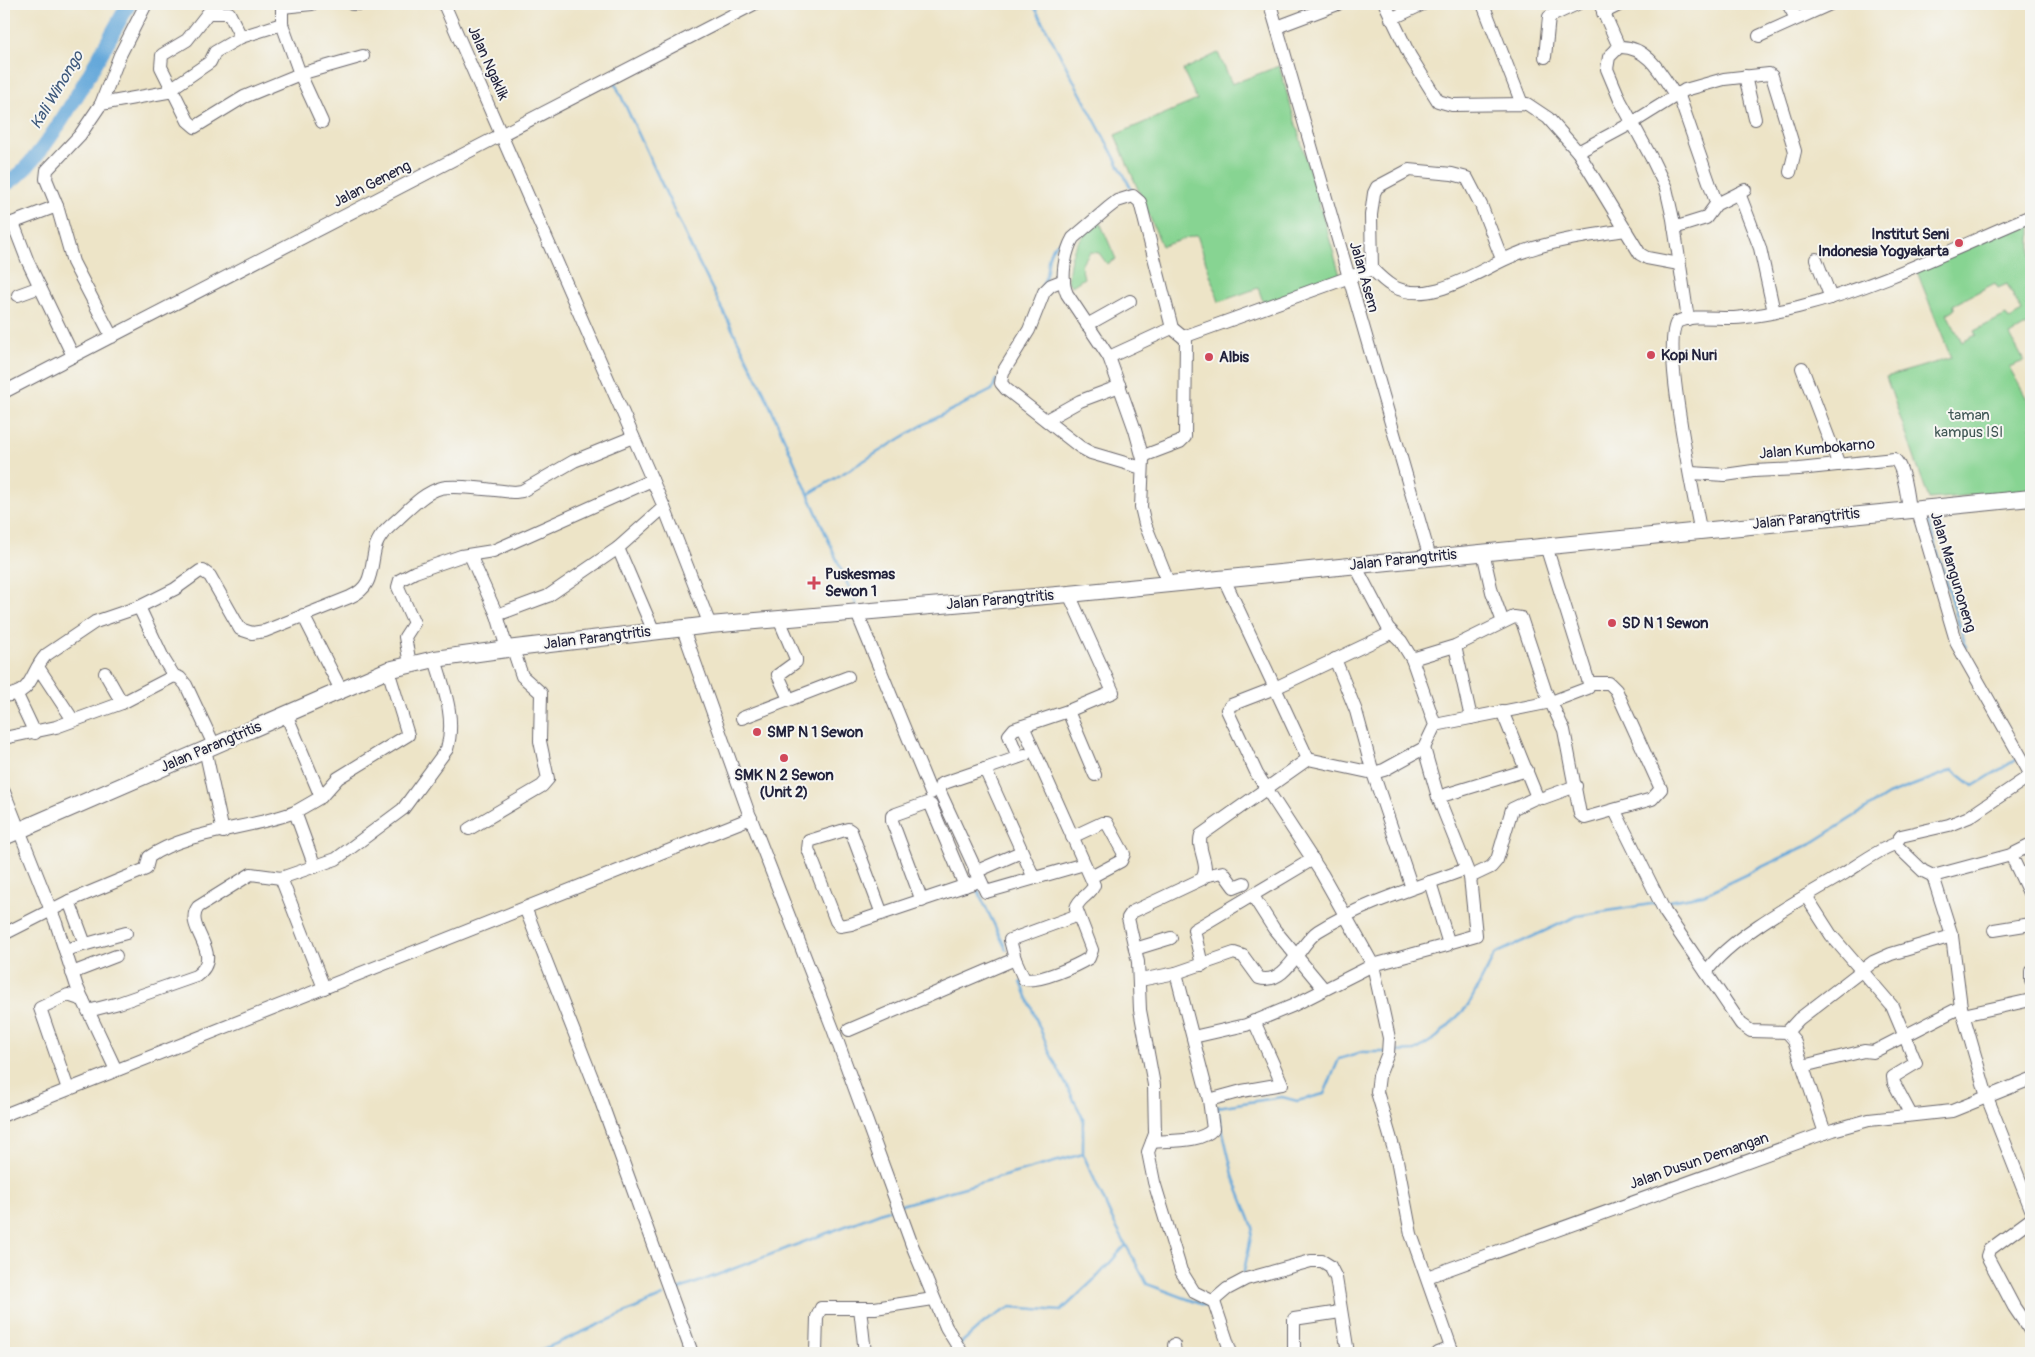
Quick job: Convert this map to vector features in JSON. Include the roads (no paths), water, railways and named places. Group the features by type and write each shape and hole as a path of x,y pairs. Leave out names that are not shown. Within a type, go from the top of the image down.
{"main road":[{"name":"Jalan Parangtritis","path":"4,837 388,670 435,659 710,625 1069,594 2031,498"}],"street":[{"path":"112,336 74,262 57,206 46,179 47,170 80,135 102,104 120,55 146,4"},
{"path":"312,4 282,5 282,24 300,74 322,122"},
{"path":"352,4 371,4"},
{"name":"Jalan Ngaklik","path":"444,4 664,507 710,625"},
{"name":"Jalan Geneng","path":"4,392 502,135 732,9 754,4"},
{"name":"Jalan Asem","path":"1270,4 1430,558"},
{"path":"1277,27 1338,4"},
{"path":"1385,4 1425,83 1438,101 1452,105 1522,104 1542,112 1578,152 1643,256 1679,264"},
{"path":"1391,18 1424,4"},
{"path":"1483,4 1522,104"},
{"path":"1545,57 1547,19 1578,4"},
{"path":"1620,47 1601,8 1621,4"},
{"path":"1788,4 1796,18"},
{"path":"1759,36 1830,4"},
{"path":"242,37 229,13 208,13 187,40 162,56 161,67 188,121 195,127 244,97 300,74 363,56"},
{"path":"102,104 172,90 210,62 215,52 242,37 282,24"},
{"path":"1688,319 1670,204 1662,180 1613,85 1607,69 1609,56 1620,47 1631,47 1642,52 1661,73 1676,94 1717,203"},
{"path":"1578,152 1632,123 1676,94 1692,87 1744,76 1769,74 1772,76 1795,151 1790,172"},
{"path":"1744,76 1755,119"},
{"path":"1502,259 1468,180 1452,174 1415,170 1405,172 1380,185 1374,193 1371,215 1372,269 1390,285 1398,289 1430,292 1447,288 1502,259 1544,245 1626,230"},
{"path":"1674,228 1706,218 1717,203 1742,192 1760,248 1774,312"},
{"path":"1169,584 1143,516 1142,463 1120,386 1109,357 1067,294 1064,280 1069,245 1073,238 1118,201 1133,196 1140,202 1172,328 1184,338"},
{"path":"57,206 8,225 73,356"},
{"path":"1700,530 1680,418 1673,343 1676,324 1688,319 1732,318 1774,312 1832,298 2031,216"},
{"path":"1816,259 1832,298"},
{"path":"1142,463 1149,453 1180,442 1185,437 1184,338 1187,334 1372,269"},
{"path":"1064,280 1051,285 1044,292 1029,330 1001,377 1001,384 1006,390 1080,447 1091,453 1142,463"},
{"path":"18,295 40,287"},
{"path":"1087,324 1130,301"},
{"path":"1109,357 1172,328"},
{"path":"1802,368 1839,465"},
{"path":"1046,420 1080,401 1120,386"},
{"path":"4,696 17,695 31,682 46,655 87,626 102,618 139,607 203,571 210,576 238,627 252,633 265,631 350,597 363,590 371,578 374,551 380,536 411,507 433,492 445,488 522,491 574,461 633,437"},
{"name":"Jalan Kumbokarno","path":"1691,473 1725,475 1753,471 1896,460 1913,509"},
{"path":"410,664 405,637 414,623 398,587 400,580 434,565 470,555 487,553 652,480"},
{"path":"497,615 548,596 618,548 664,507"},
{"name":"Jalan Mangunoneng","path":"1913,509 1947,616 1958,644 2031,775"},
{"path":"1434,725 1502,710 1551,702 1588,688 1589,683 1546,546"},
{"path":"618,548 654,632"},
{"path":"1483,552 1492,592 1503,622"},
{"path":"469,829 542,786 548,779 540,741 541,693 522,676 470,555"},
{"path":"1204,876 1206,868 1200,842 1201,835 1308,759 1373,773 1396,764 1424,748 1434,725 1412,659 1401,641 1391,632 1355,565"},
{"path":"1224,579 1308,759"},
{"path":"1018,757 1009,735 1014,729 1068,711 1113,692 1069,594"},
{"path":"139,607 164,660 174,676 180,678 186,685 209,747 223,832"},
{"path":"857,613 931,793"},
{"path":"303,615 341,690"},
{"path":"1412,659 1456,646 1518,616 1524,622 1538,670 1564,730 1580,814 1583,818 1652,799 1661,789 1616,690 1609,683 1589,683"},
{"path":"779,619 796,659 796,662 778,675 789,699"},
{"path":"683,629 751,818 833,1029 933,1299 958,1348"},
{"path":"1391,632 1275,688 1227,708 1266,789 1313,859 1373,965 1389,1038 1388,1054 1379,1076 1377,1092 1397,1160 1408,1224 1452,1351 1438,1353"},
{"path":"1456,646 1471,718"},
{"path":"68,1089 40,1008 68,995 85,1006 120,1003 196,976 203,970 207,953 194,920 194,913 198,908 251,874 281,878 336,859 404,809 447,749 451,734 451,714 435,659"},
{"path":"1335,659 1356,711 1373,773 1412,888"},
{"path":"38,667 73,720"},
{"path":"4,934 69,901 146,869 149,857 172,844 295,812 321,797 338,778 408,736 388,670"},
{"path":"105,674 122,703"},
{"path":"4,738 36,733 122,703 174,676"},
{"path":"742,718 848,677"},
{"path":"17,695 36,733"},
{"path":"1502,710 1536,797"},
{"path":"1068,711 1095,775"},
{"path":"286,714 321,797"},
{"path":"1023,726 1091,877 1094,888 1078,902 1076,908 1092,950 1090,958 1050,975 1027,980 1023,977 1011,961 1010,940 1078,914"},
{"path":"1193,1037 1230,1030 1254,1022 1303,1001 1323,988 1373,965 1443,947 1448,943 1477,934 1468,873 1438,797 1424,748"},
{"path":"973,881 939,790 941,784 1034,752"},
{"path":"985,769 1034,878"},
{"path":"1438,797 1527,770"},
{"path":"1706,972 1726,950 1744,936 1806,896 1895,844 1901,836 1949,825 1969,817 2031,775"},
{"path":"1140,980 1176,973 1230,954 1243,956 1257,976 1264,979 1284,971 1297,958 1310,937 1364,905 1430,882 1490,867 1497,860 1512,809 1536,797 1543,798 1576,786"},
{"path":"4,792 51,910 85,1006 116,1070"},
{"path":"922,901 892,821 892,816 927,804 931,805 973,881 988,893 1084,864"},
{"path":"1614,811 1654,894 1744,1027 1755,1031 1787,1032 1794,1040 1825,1134"},
{"path":"295,812 315,866"},
{"path":"4,1115 526,910 751,818"},
{"path":"1072,837 1107,823 1124,854 1121,861 1091,877"},
{"path":"882,914 850,830 809,841 808,849 839,925 846,926 922,901 973,881 1021,852"},
{"path":"1895,844 1923,871 1933,876 2011,855 2031,845"},
{"path":"2011,855 2031,896"},
{"path":"1202,965 1194,930 1313,859"},
{"path":"1231,1353 1214,1304 1194,1292 1178,1263 1150,1162 1148,1149 1155,1134 1155,1090 1140,1010 1140,980 1135,948 1128,921 1130,914 1196,883 1204,876 1223,872 1234,887 1244,882"},
{"path":"1933,876 1952,936 1962,1011 1987,1097 2031,1209"},
{"path":"281,878 324,988"},
{"path":"1430,882 1448,943"},
{"path":"1253,896 1297,958 1323,988"},
{"path":"1806,896 1831,935 1892,1006 1916,1063 1895,1073 1893,1080 1911,1115"},
{"path":"69,901 85,944"},
{"path":"526,910 598,1093 692,1353"},
{"path":"1994,930 2031,924"},
{"path":"65,950 126,933"},
{"path":"1787,1032 1799,1019 1881,957 1952,936"},
{"path":"1135,948 1171,938"},
{"path":"72,973 116,956"},
{"path":"850,1030 1011,961"},
{"path":"2031,971 2031,981"},
{"path":"1152,1142 1195,1138 1209,1133 1213,1128 1209,1100 1176,973"},
{"path":"1803,1066 1864,1051 1873,1052 1962,1011 2031,1000"},
{"path":"1209,1100 1242,1090 1282,1084 1254,1022"},
{"name":"Jalan Dusun Demangan","path":"1427,1277 1825,1134 1869,1120 1944,1113 2031,1079"},
{"path":"2031,1218 1989,1250 1987,1256 2014,1308 2031,1332"},
{"path":"1214,1304 1242,1281 1311,1261 1322,1261 1330,1266 1336,1278 1348,1353"},
{"path":"816,1353 819,1309 892,1306 933,1299"},
{"path":"860,1308 865,1353"},
{"path":"1294,1353 1294,1319 1340,1312"}],"waterway":[{"name":"Kali Winongo","path":"4,185 20,173 38,154 55,130 129,4"},
{"path":"755,10 767,4"},
{"path":"1033,4 1133,192"},
{"path":"617,81 615,83 691,247 764,392 857,606"},
{"path":"1042,286 1047,271 1048,258 1053,247 1069,235"},
{"path":"809,494 926,423 992,390 996,380"},
{"path":"1926,513 1966,647"},
{"path":"1664,902 1703,895 1812,843 1888,795 1953,770 1973,786 2017,759"},
{"path":"976,887 1006,949"},
{"path":"1393,1052 1415,1051 1437,1037 1468,1006 1495,954 1577,916 1657,903"},
{"path":"1021,982 1050,1053 1083,1118 1083,1154 1114,1223 1147,1284 1209,1307 1211,1305"},
{"path":"1243,1276 1253,1227 1234,1179 1217,1107 1282,1097 1297,1101 1324,1094 1339,1059 1362,1052 1385,1052"},
{"path":"901,1205 1083,1154"},
{"path":"675,1291 893,1208"},
{"path":"960,1344 986,1321 1011,1307 1061,1311 1098,1276 1126,1245"},
{"path":"535,1353 663,1296"},
{"path":"950,1353 954,1349"}],"place":[{"name":"Institut Seni Indonesia Yogyakarta","path":"1959,243"},
{"name":"Kopi Nuri","path":"1651,355"},
{"name":"Albis","path":"1209,357"},
{"name":"Puskesmas Sewon 1","path":"814,583"},
{"name":"SD N 1 Sewon","path":"1612,623"},
{"name":"SMP N 1 Sewon","path":"757,732"},
{"name":"SMK N 2 Sewon (Unit 2)","path":"784,758"}],"park label":[{"name":"taman kampus ISI","path":"1969,424"}]}
